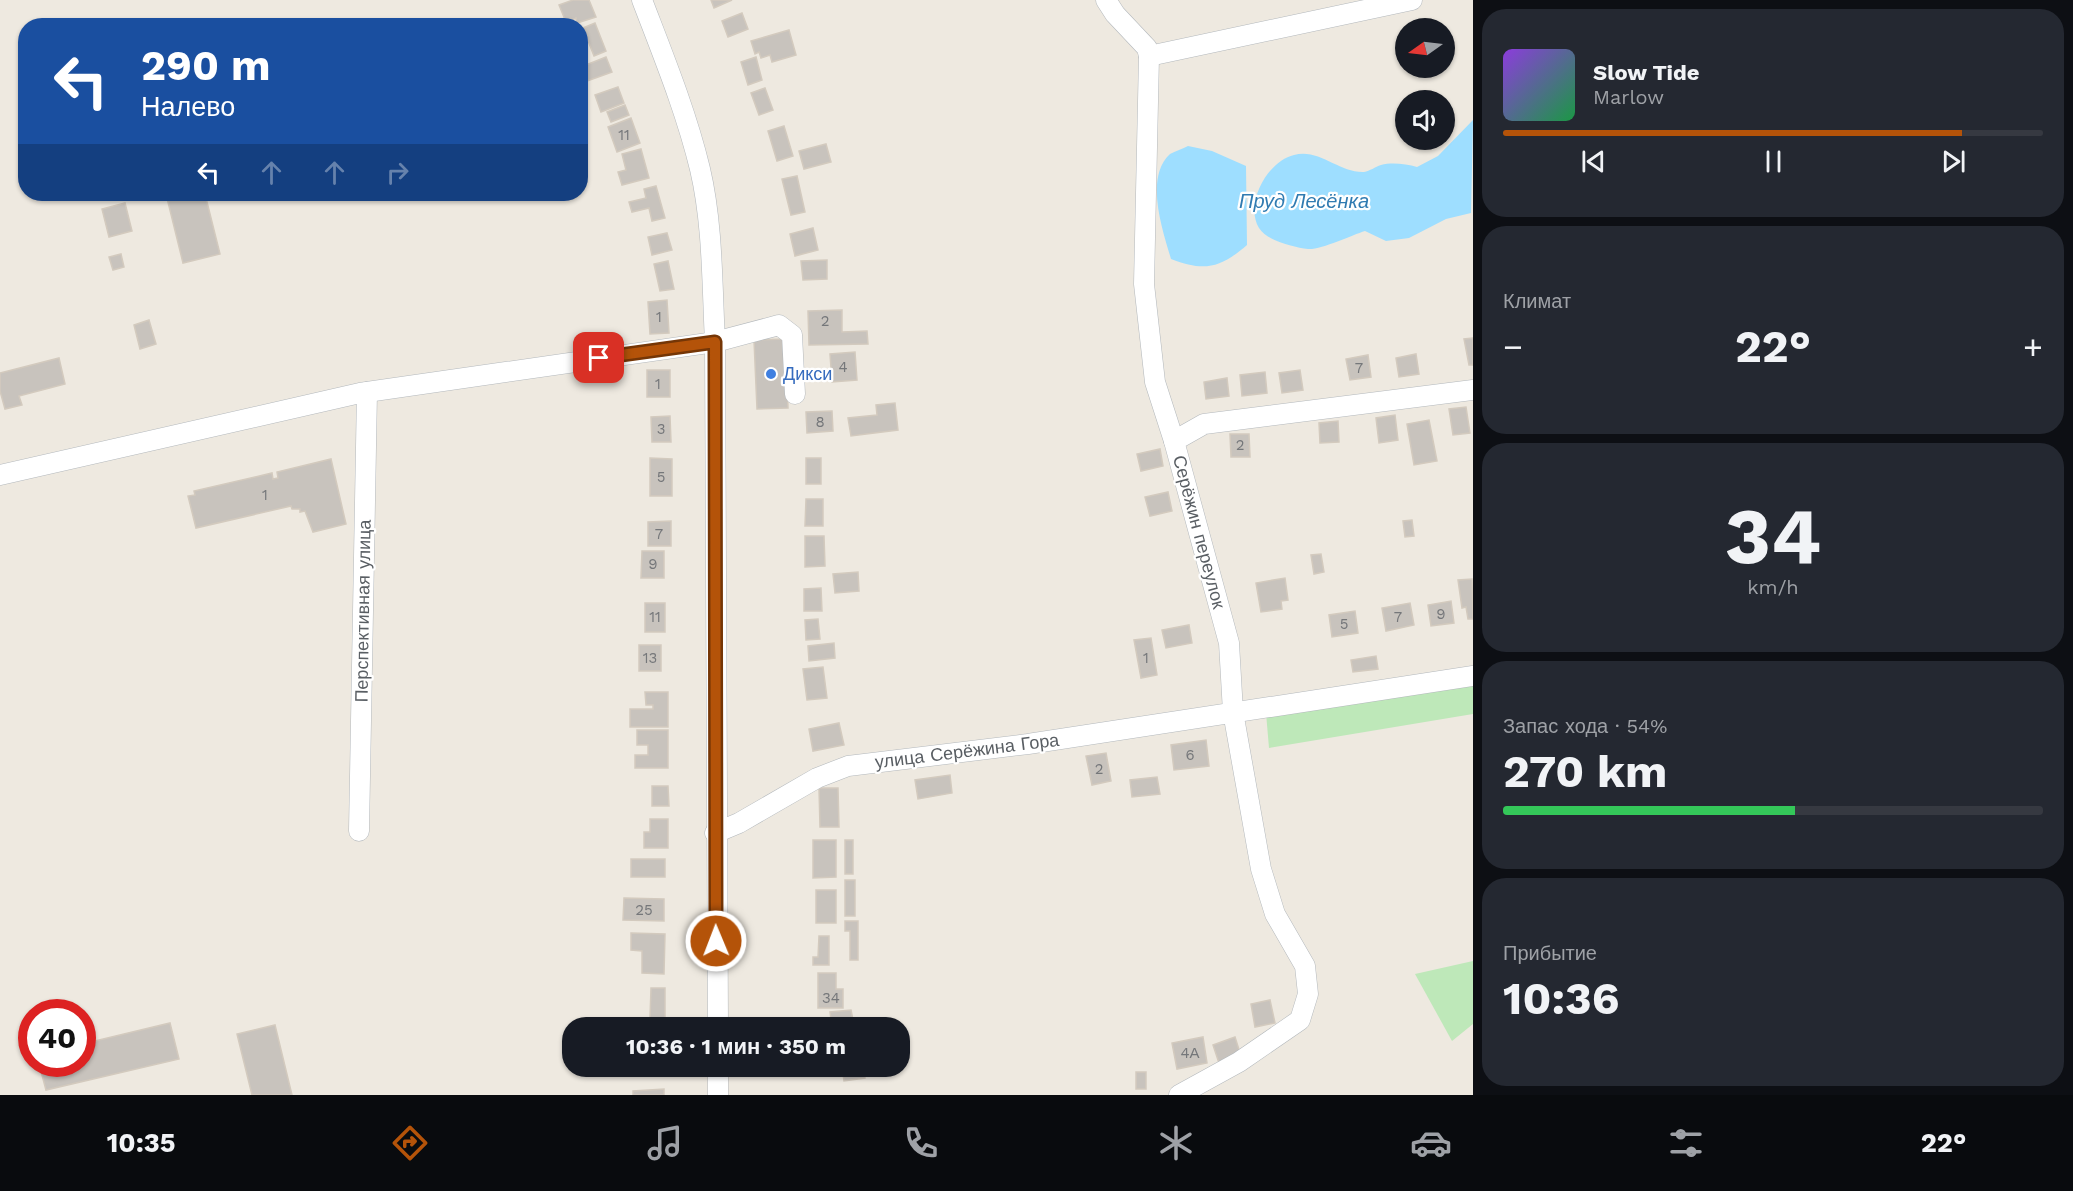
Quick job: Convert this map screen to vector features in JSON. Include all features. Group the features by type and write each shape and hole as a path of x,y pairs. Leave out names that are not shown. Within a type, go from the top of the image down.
{"street":[{"path":"642,0 676,90 700,169 711,252 715,342 715,833 718,1017"},
{"path":"1106,0 1115,14 1147,48 1149,56 1144,284 1155,382 1174,441"},
{"path":"1149,56 1412,0"},
{"path":"0,475 367,392 715,342 779,325 792,335 795,394"},
{"name":"Серёжин переулок","path":"1233,712 1229,643 1174,441 1204,424 1473,390"},
{"name":"Перспективная улица","path":"359,831 367,392"},
{"name":"улица Серёжина Гора","path":"715,833 739,823 817,778 848,766 1028,744 1473,675"},
{"path":"1179,1095 1239,1062 1300,1020 1308,994 1305,966 1275,914 1261,869 1233,712"},
{"path":"718,1077 718,1095"}],"green space":[{"path":"1473,683 1473,714 1269,748 1266,713"},
{"path":"1473,961 1473,1024 1452,1041 1415,974"}],"water":[{"name":"Пруд Лесёнка","path":"1473,120 1471,213 1446,219 1409,238 1386,241 1365,231 1314,249 1281,243 1263,233 1259,228 1254,207 1257,195 1268,174 1284,159 1294,155 1312,155 1346,169 1364,172 1390,164 1417,167 1438,156 1444,150 1455,150 1455,139"},
{"name":"Пруд Лесёнка","path":"1188,146 1212,151 1246,166 1247,245 1229,259 1212,266 1193,266 1171,259 1160,220 1157,190 1162,164 1170,154"}],"building":[{"path":"573,0 589,0 596,17 588,20 564,18 559,5"},
{"path":"711,0 732,0 714,8"},
{"path":"742,13 748,29 728,37 722,21"},
{"path":"595,23 606,51 594,56 588,41 588,26"},
{"path":"789,30 796,55 772,62 770,55 761,58 759,52 755,54 751,41"},
{"path":"606,57 612,72 588,81 588,64"},
{"path":"756,57 762,80 748,85 741,62"},
{"path":"618,87 624,103 601,112 595,95"},
{"path":"765,88 773,110 759,115 751,93"},
{"path":"625,105 629,115 611,122 607,112"},
{"path":"631,118 640,143 617,152 608,127"},
{"path":"784,126 793,156 777,161 768,131"},
{"path":"826,144 831,162 804,169 799,151"},
{"path":"641,149 649,178 622,185 618,172 626,170 622,154"},
{"path":"797,176 805,212 791,215 782,179"},
{"path":"656,186 665,218 652,221 649,208 632,212 629,202 646,198 644,189"},
{"path":"168,201 207,201 220,254 183,263"},
{"path":"125,203 132,231 109,237 102,209"},
{"path":"813,228 818,250 795,256 790,234"},
{"path":"667,233 672,250 652,255 648,237"},
{"path":"121,254 124,267 113,270 109,257"},
{"path":"827,260 827,279 803,280 801,261"},
{"path":"668,261 674,289 660,291 654,264"},
{"path":"667,300 669,333 650,334 648,302"},
{"path":"842,310 842,332 867,331 868,344 809,345 808,311"},
{"path":"149,320 156,344 140,349 134,325"},
{"path":"1473,338 1473,365 1469,365 1464,339"},
{"name":"Дикси","path":"785,339 788,408 757,409 754,340"},
{"path":"855,352 857,380 832,382 830,354"},
{"path":"1416,354 1419,374 1399,377 1396,358"},
{"path":"1368,355 1371,377 1350,380 1346,359"},
{"path":"59,358 65,384 19,396 22,405 5,409 0,391 0,373"},
{"path":"647,370 670,370 670,397 647,397"},
{"path":"1300,370 1303,390 1282,393 1279,373"},
{"path":"1265,372 1267,393 1242,396 1240,375"},
{"path":"1227,378 1229,396 1206,399 1204,382"},
{"path":"895,403 898,430 851,436 848,418 877,415 876,405"},
{"path":"1466,407 1470,433 1453,435 1449,409"},
{"path":"832,411 833,431 807,433 806,412"},
{"path":"1395,415 1398,440 1379,443 1376,418"},
{"path":"670,416 671,442 652,442 651,417"},
{"path":"1429,420 1437,461 1414,465 1407,424"},
{"path":"1338,421 1339,442 1320,443 1319,423"},
{"path":"1230,434 1249,434 1250,457 1231,457"},
{"path":"1160,449 1163,466 1141,471 1137,454"},
{"path":"650,458 672,459 672,496 650,496"},
{"path":"806,458 821,458 821,484 806,484"},
{"path":"331,459 346,524 313,532 305,511 300,512 300,509 292,509 291,506 196,528 188,496 195,495 194,491 272,473 273,479 278,478 277,472"},
{"path":"1168,492 1172,511 1150,516 1145,497"},
{"path":"806,499 823,499 823,526 805,526"},
{"path":"1412,520 1414,536 1405,537 1403,521"},
{"path":"671,521 671,546 648,546 648,522"},
{"path":"805,536 824,536 825,566 805,567"},
{"path":"642,551 664,551 664,578 641,578"},
{"path":"1321,554 1324,572 1314,574 1311,555"},
{"path":"858,572 859,591 835,593 833,574"},
{"path":"1285,578 1288,600 1281,601 1282,609 1261,612 1256,583"},
{"path":"1472,579 1473,619 1468,619 1466,607 1462,608 1458,580"},
{"path":"821,588 822,611 804,611 804,589"},
{"path":"1451,601 1454,623 1431,626 1428,605"},
{"path":"645,603 665,603 665,632 645,632"},
{"path":"1410,603 1414,625 1386,631 1382,608"},
{"path":"1355,611 1358,633 1332,637 1329,615"},
{"path":"818,619 820,639 806,640 805,620"},
{"path":"1189,625 1192,643 1166,648 1162,630"},
{"path":"1151,638 1157,675 1141,678 1134,640"},
{"path":"834,643 835,658 809,661 808,646"},
{"path":"639,645 661,645 661,671 639,671"},
{"path":"1376,656 1378,669 1353,672 1351,660"},
{"path":"823,667 827,698 807,700 803,669"},
{"path":"645,692 668,692 668,727 630,727 630,709 653,709 653,705 646,705"},
{"path":"839,723 844,745 813,751 809,729"},
{"path":"637,730 668,730 668,768 635,768 635,755 648,755 648,745 637,745"},
{"path":"1206,740 1209,766 1174,770 1171,745"},
{"path":"1106,753 1111,781 1092,785 1086,756"},
{"path":"950,775 952,793 918,799 915,780"},
{"path":"1157,777 1160,794 1132,797 1130,780"},
{"path":"652,786 668,786 669,806 652,806"},
{"path":"819,788 838,788 839,827 820,827"},
{"path":"650,819 668,819 668,848 644,848 644,832 650,832"},
{"path":"813,840 836,840 836,877 813,878"},
{"path":"845,840 853,840 853,874 845,874"},
{"path":"631,859 665,859 665,877 631,877"},
{"path":"845,880 855,880 855,916 845,916"},
{"path":"816,890 836,890 836,923 816,923"},
{"path":"624,898 664,899 664,921 623,920"},
{"path":"845,921 858,921 858,960 850,960 850,931 845,931"},
{"path":"631,933 665,934 664,974 642,973 642,951 631,950"},
{"path":"819,936 829,936 829,965 813,965 813,957 818,957"},
{"path":"818,973 836,973 836,989 843,989 843,1008 818,1008"},
{"path":"651,988 665,988 665,1017 650,1017"},
{"path":"1270,1000 1275,1023 1255,1027 1251,1004"},
{"path":"851,1010 852,1017 831,1017 830,1012"},
{"path":"170,1023 179,1059 46,1090 42,1077 96,1077 96,1041"},
{"path":"275,1025 292,1095 252,1095 237,1034"},
{"path":"1203,1037 1207,1063 1177,1069 1172,1043"},
{"path":"1235,1037 1241,1056 1219,1063 1213,1045"},
{"path":"1136,1072 1146,1072 1146,1089 1136,1089"},
{"path":"843,1077 865,1077 865,1078 844,1081"},
{"path":"664,1089 664,1095 633,1095 633,1091"}],"place":[{"name":"Дикси","path":"771,374"}],"route":[{"path":"599,358 715,342 716,941"}]}
